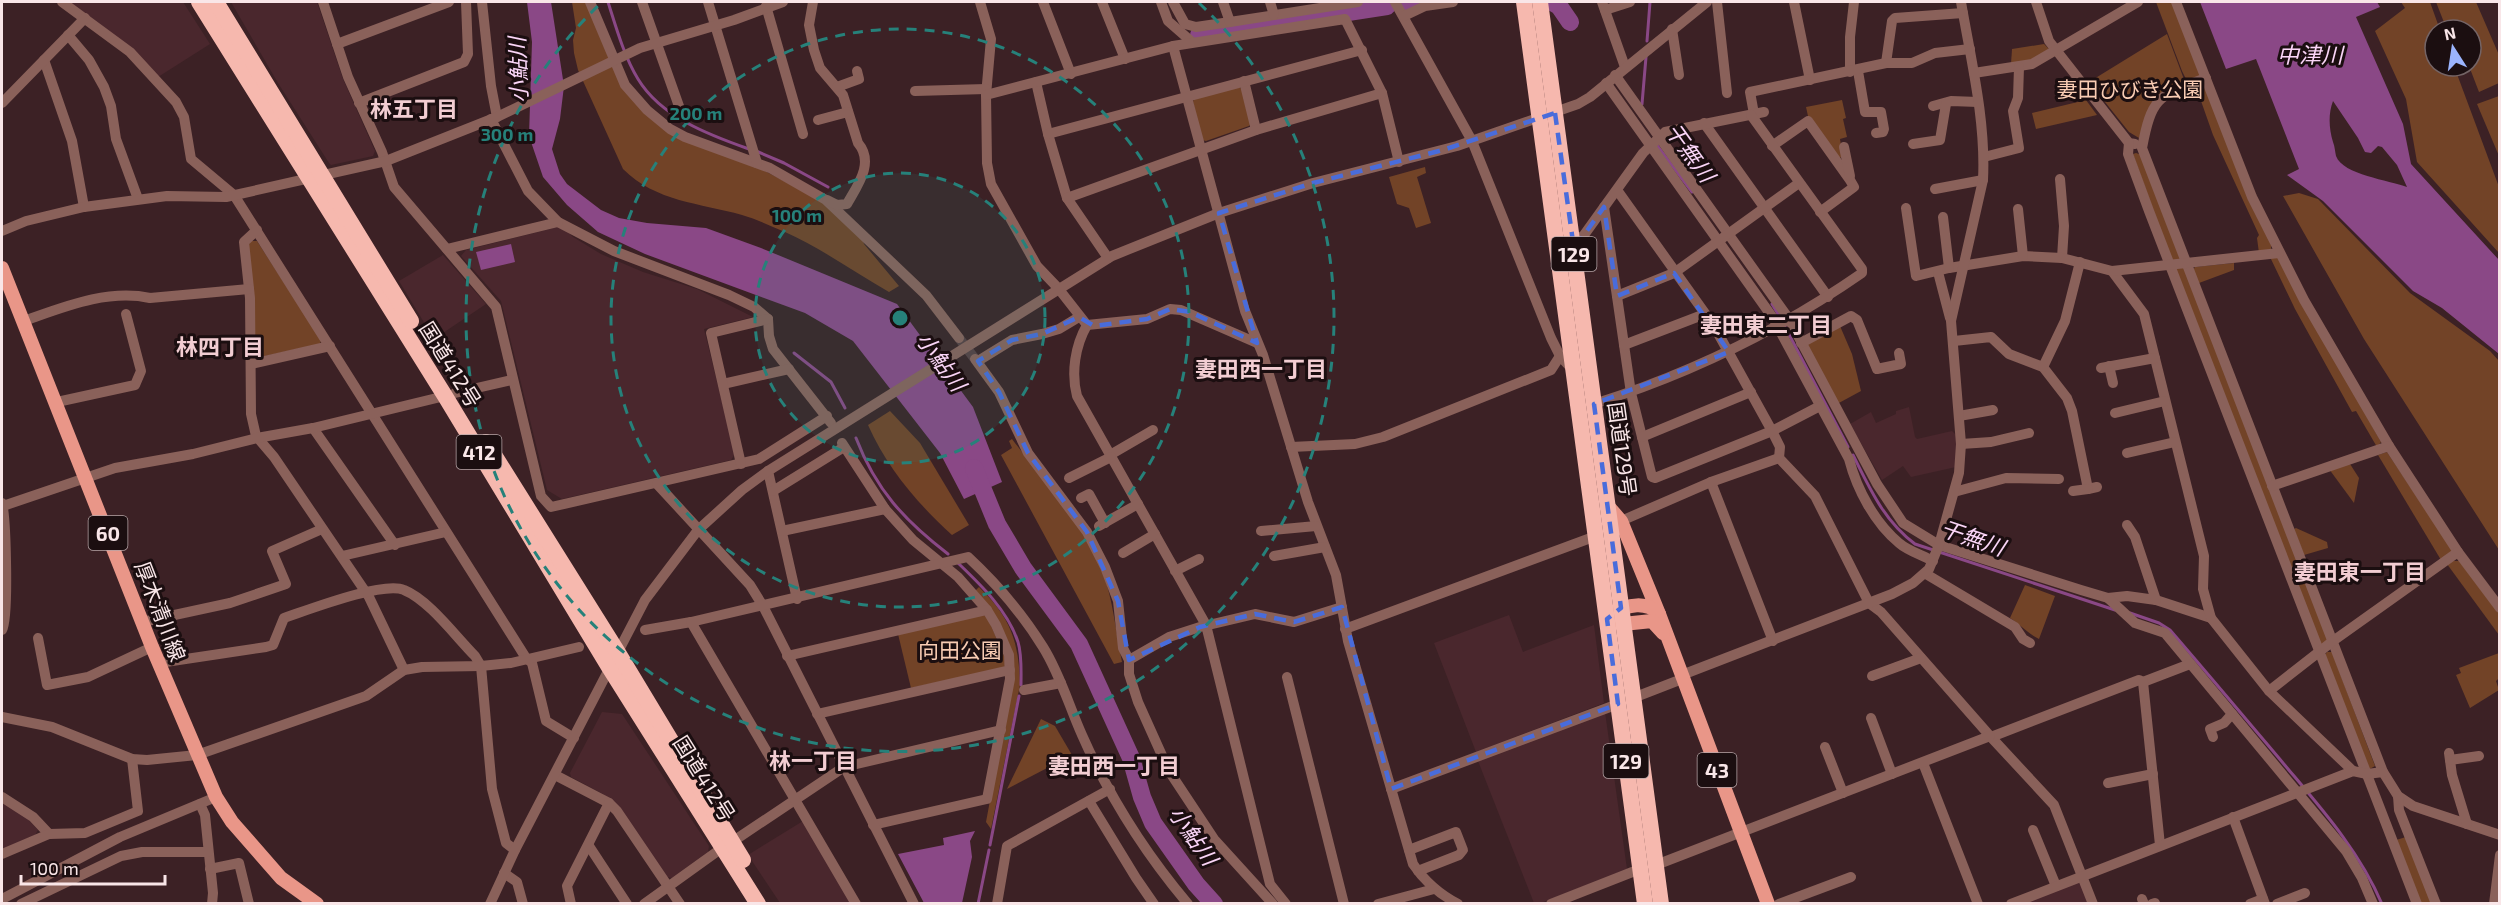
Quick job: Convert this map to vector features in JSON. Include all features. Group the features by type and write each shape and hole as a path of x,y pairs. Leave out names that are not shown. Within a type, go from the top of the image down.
{"highway":[{"name":"国道412号","path":"199,2 316,176"},
{"name":"国道412号","path":"216,2 316,176 450,394 609,667 727,845 770,903"},
{"name":"国道129号","path":"1524,2 1573,243 1622,616 1626,701 1648,867 1661,903"},
{"name":"国道129号","path":"1540,2 1548,115 1574,370 1607,619 1626,701"},
{"name":"国道412号","path":"450,394 617,651 758,903"},
{"name":"国道129号","path":"1645,903 1648,867"}],"main road":[{"name":"厚木清川線","path":"2,268 57,402 152,647 216,797 232,822 281,878 316,903"},
{"name":"43","path":"1608,506 1621,521 1659,614 1768,903"},
{"path":"1607,619 1622,616 1643,605 1650,606 1659,614"},
{"path":"1622,616 1652,621 1666,637"}],"street":[{"path":"62,2 130,52 176,102 184,117 191,159 234,195 526,658 532,663 546,721 574,738"},
{"path":"322,2 348,77 399,195 496,307 541,496 551,507 759,459 829,420 773,349 769,336 768,319 754,308 729,295 614,251 558,222 528,191 494,118 482,2"},
{"path":"337,44 448,2"},
{"path":"359,103 464,62 468,54 466,2"},
{"path":"590,2 622,56 625,85 670,129 704,144 754,154 770,168 826,200 837,205 847,204 866,166 862,148 858,143 837,87 820,68 814,50 809,26 813,2"},
{"path":"642,2 680,110"},
{"path":"708,2 754,154"},
{"path":"2,231 26,221 84,207 167,196 226,197 386,161 494,118 622,56 781,2"},
{"path":"980,2 991,39 986,92 987,163 991,184 1037,266 1087,325"},
{"path":"1043,2 1071,74"},
{"path":"1102,2 1125,59"},
{"path":"1161,2 1192,42"},
{"path":"1173,2 1177,23"},
{"path":"1223,2 1230,22"},
{"path":"1270,2 1274,15"},
{"path":"1177,23 1196,27 1358,2"},
{"path":"1395,2 1472,141 1560,356 1574,370"},
{"path":"1404,16 1425,6 1453,2"},
{"path":"1625,67 1603,6 1630,2"},
{"path":"490,903 514,850 645,600 698,530 742,490 768,471 864,413 1108,258 1219,213 1313,183 1472,141 1548,115 1590,97 1672,28 1707,2"},
{"path":"1717,2 1718,48 1726,93"},
{"path":"1794,2 1810,80"},
{"path":"1854,2 1850,37 1854,71 1866,112 1881,112 1881,133"},
{"path":"2036,2 2049,40 2129,142 2142,148"},
{"path":"1974,74 2019,68 2031,64 2138,2"},
{"path":"2176,2 2252,197 2279,253 2345,373 2389,446 2458,552 2499,608"},
{"path":"766,6 803,134"},
{"path":"1886,63 1892,21 1895,18 1962,7 1974,74 1984,157 1983,180 1951,321"},
{"path":"2,103 85,18"},
{"path":"915,91 986,92 1071,74 1192,42 1345,19 1382,93 1399,162"},
{"path":"1672,28 1679,75"},
{"path":"68,35 90,60 104,87 111,106 116,139 138,199"},
{"path":"1173,46 1245,311 1316,526 1336,575 1345,629 1409,850 1418,871 1434,889 1458,903"},
{"path":"1594,404 1631,393 1729,352 1828,297 1862,273 1862,269 1772,146 1756,114 1750,92 1886,63 1912,63 1935,53 1970,49"},
{"path":"1048,134 1362,50"},
{"path":"44,60 72,141 84,207"},
{"path":"1984,157 2019,148 2013,111 2018,98 2019,68"},
{"path":"837,87 859,79 857,70"},
{"path":"1615,75 1655,141"},
{"path":"2206,78 2173,89 2161,98 2152,110 2146,125 2142,148 2185,264 2383,772 2398,796 2423,811 2499,835"},
{"path":"1244,81 1256,130"},
{"path":"1036,82 1048,134 1067,198 1108,258"},
{"path":"1606,83 1655,141 1782,322 1801,343 1893,511 1936,553"},
{"path":"1067,198 1256,130 1382,93"},
{"path":"1934,106 1952,101 1978,102"},
{"path":"1913,144 1926,144 1940,140 1946,104"},
{"path":"818,120 848,112"},
{"path":"1573,243 1584,235 1655,141 1665,132 1756,114"},
{"path":"1772,146 1808,121 1854,187 1820,212"},
{"path":"1704,123 1828,297"},
{"path":"2129,142 2128,154 2417,903"},
{"path":"1844,147 1850,180"},
{"path":"2060,179 2064,226 2062,258"},
{"path":"1935,189 1983,180"},
{"path":"1617,296 1674,273 1799,183"},
{"path":"1617,190 1705,314 1729,352 1780,447 1779,458 1815,496 1869,603 1881,612 2054,805 2093,903"},
{"path":"826,200 926,295 959,338"},
{"path":"1604,207 1631,393 1652,477 1655,478 1772,431 1820,406"},
{"path":"1906,208 1916,276 1938,272 1949,267 2023,256 2062,258 2112,271 2279,253"},
{"path":"2016,215 2023,256"},
{"path":"447,249 558,222"},
{"path":"1946,222 1949,267"},
{"path":"257,230 244,242 249,289 251,414 257,438 274,457 367,593 405,670"},
{"path":"2043,367 2065,321 2080,262"},
{"path":"2112,271 2144,314 2204,556 2204,589 2211,618 2269,691 2353,771 2367,774 2383,772"},
{"path":"1391,789 1682,679 1688,673 1904,588 1926,574 1936,553 1954,492 1959,473 1961,444 1954,341 1938,272"},
{"path":"24,321 79,302 103,297 150,298 249,289"},
{"path":"1087,325 1147,319 1170,309 1181,310 1257,343"},
{"path":"57,402 138,385 141,371 126,314"},
{"path":"1624,345 1705,314"},
{"path":"1801,343 1851,316 1861,322 1867,358 1877,369 1900,362"},
{"path":"1079,317 1050,332 1012,340 977,360 999,392 1028,453 1087,532 1118,601 1124,648 1129,660 1130,674 1138,702 1152,737 1177,785 1214,839 1273,903"},
{"path":"741,464 711,333 768,319"},
{"path":"1782,322 1820,406 1849,459 1853,474 1876,518 1900,544 2110,600 2135,623 2165,633 2232,714 2303,791 2346,851 2373,903"},
{"path":"1087,325 1080,337 1075,364 1074,385 1077,396 1206,625 1270,884 1286,903"},
{"path":"1954,341 1991,337 2009,354 2043,367 2067,398 2092,488 2073,491"},
{"path":"251,364 330,346"},
{"path":"2205,352 2218,348"},
{"path":"1291,447 1355,444 1383,437 1551,370 1560,356"},
{"path":"2113,383 2105,367 2155,358"},
{"path":"723,384 789,369"},
{"path":"2,630 5,624 7,588 2,505 115,468 193,454 257,438 372,415 512,380"},
{"path":"1642,437 1751,392"},
{"path":"2115,413 2165,401"},
{"path":"1959,416 1994,410"},
{"path":"313,428 395,545"},
{"path":"1069,478 1153,430"},
{"path":"1961,444 2008,434 2030,433"},
{"path":"2127,453 2175,442"},
{"path":"773,491 843,445 885,509 913,540 958,577 987,610 1010,656 1001,730 987,799 873,825"},
{"path":"2272,486 2389,446"},
{"path":"1621,521 1711,482 1779,458"},
{"path":"768,471 797,599"},
{"path":"1954,492 2006,478 2059,479"},
{"path":"1711,482 1773,641"},
{"path":"657,484 750,585 763,606 914,903"},
{"path":"1089,494 1102,524 1138,504"},
{"path":"782,531 885,509"},
{"path":"2127,525 2135,537 2156,600"},
{"path":"1261,531 1316,526"},
{"path":"142,622 230,603 286,584 272,551 322,529"},
{"path":"342,556 447,532"},
{"path":"1123,553 1155,534"},
{"path":"1345,629 1596,536"},
{"path":"1274,556 1325,548"},
{"path":"2269,691 2333,641 2458,552"},
{"path":"645,630 797,599 968,557 1018,610 1044,649 1083,736 1110,789 1140,841 1188,903"},
{"path":"1175,571 1199,560"},
{"path":"1926,574 2015,627 2023,639 2030,643"},
{"path":"159,663 273,645 284,618 345,598 393,587 405,590 424,604 475,656 480,666 492,789 506,843 514,850"},
{"path":"2110,600 2127,596 2156,600 2211,618"},
{"path":"1129,660 1169,638 1206,625 1255,614 1294,622 1342,607"},
{"path":"787,656 987,610"},
{"path":"691,622 856,903"},
{"path":"38,638 42,686 88,677 152,647"},
{"path":"2,717 52,727 132,759 147,760 190,754 197,756 366,696 405,670 422,667 511,663 579,647"},
{"path":"1872,676 1921,658"},
{"path":"1551,903 2139,680 2143,682 2190,664"},
{"path":"817,714 1010,670"},
{"path":"1287,677 1344,903"},
{"path":"2143,682 2160,845"},
{"path":"1024,690 1061,683"},
{"path":"2210,729 2224,723 2232,714"},
{"path":"1870,724 1892,774"},
{"path":"644,903 844,767 1001,730"},
{"path":"1825,747 1843,793"},
{"path":"2467,824 2452,775 2449,756 2479,756"},
{"path":"2,854 49,834 85,833 138,811 132,759"},
{"path":"1923,763 1978,903"},
{"path":"2011,903 2353,771"},
{"path":"2108,783 2153,774"},
{"path":"555,775 609,803 680,903"},
{"path":"996,903 1007,846 1110,789"},
{"path":"2398,796 2399,810 2436,903"},
{"path":"2,797 33,817 49,834"},
{"path":"2,899 120,837 216,797"},
{"path":"1089,801 1136,879 1154,903"},
{"path":"571,903 567,886 609,803"},
{"path":"200,804 205,815 212,903"},
{"path":"2233,817 2264,901 2250,903"},
{"path":"1409,850 1456,832 1463,850 1459,855 1418,871"},
{"path":"2033,837 2056,886"},
{"path":"588,846 627,903"},
{"path":"21,903 122,856 142,852 208,852"},
{"path":"2494,903 2499,855"},
{"path":"210,869 239,862 249,903"},
{"path":"504,873 517,882 523,903"},
{"path":"1779,903 1851,877"},
{"path":"1378,903 1416,899 1434,889"},
{"path":"2277,903 2305,893"}],"highlighted area":[{"path":"1555,113 1574,249 1604,207 1617,296 1674,273 1729,352 1594,404 1621,608 1607,619 1618,704 1391,789 1342,607 1294,622 1255,614 1200,627 1129,660 1118,601 1087,532 1028,453 999,392 978,361 1012,340 1042,334 1079,317 1094,326 1147,319 1170,309 1190,312 1257,343 1219,213 1313,183 1443,150"}],"shaded area":[{"path":"70,2 183,2 210,44 158,77 134,50"},
{"path":"231,2 317,2 343,79 375,151 373,156 331,165 329,163 278,83"},
{"path":"562,226 573,237 601,254 643,272 697,289 753,317 704,329 735,454 731,460 562,499 547,490 501,301 461,256 466,250"},
{"path":"443,255 486,304 434,339 399,281"},
{"path":"1909,407 1917,439 1952,431 1956,435 1956,467 1911,477 1903,466 1882,480 1850,424 1871,412 1876,423 1896,414 1896,411"},
{"path":"1509,615 1523,652 1594,625 1604,703 1476,752 1434,643"},
{"path":"602,712 622,714 709,846 708,852 672,878 667,877 603,794 571,777 570,773"},
{"path":"1605,712 1627,869 1541,903 1534,903 1478,761"},
{"path":"2,802 24,815 38,830 35,835 2,849"},
{"path":"803,821 851,903 780,903 748,855"},
{"path":"2075,880 2082,883 2090,904 2017,904"}],"green space":[{"path":"572,2 587,2 608,56 665,129 759,168 822,201 862,238 864,244 899,286 889,292 798,238 742,215 664,195 636,180 623,169 578,70 574,53 573,40 576,28"},
{"path":"2156,2 2172,2 2202,77 2188,83"},
{"path":"2401,2 2430,2 2436,18 2423,18 2423,78 2458,78 2499,187 2499,253 2417,162 2406,99 2375,31 2405,8"},
{"path":"2436,2 2476,2 2483,18 2442,18"},
{"path":"2483,18 2499,55 2499,83 2479,92 2474,78 2483,78"},
{"name":"妻田ひびき公園","path":"2167,34 2185,82 2166,90 2160,96 2139,138 2129,132 2089,82"},
{"path":"2044,44 2049,49 2031,60 2011,64 2012,49"},
{"path":"2202,81 2271,249 2259,253 2257,238 2259,235 2213,135 2195,84"},
{"path":"1238,87 1242,89 1251,123 1249,126 1206,141 1202,140 1194,98"},
{"path":"2500,96 2499,156 2477,104"},
{"path":"1842,100 1847,137 1840,139 1843,157 1838,158 1808,116 1806,107"},
{"path":"2086,100 2097,115 2036,129 2032,113"},
{"path":"2133,154 2142,155 2181,261 2172,262"},
{"path":"1425,167 1426,173 1417,177 1431,223 1416,228 1409,208 1397,204 1389,177"},
{"path":"2299,193 2318,199 2410,293 2490,351 2499,361 2499,550 2364,339 2283,196"},
{"path":"250,241 257,241 321,340 320,344 256,358 254,356 248,248"},
{"path":"2270,257 2278,258 2381,442 2377,447 2356,411 2352,412 2295,309"},
{"path":"2234,263 2234,270 2199,283 2193,270 2195,267"},
{"path":"2184,267 2329,639 2323,646 2319,643 2174,268"},
{"path":"1840,326 1852,354 1861,391 1837,404 1806,348 1809,343"},
{"path":"890,411 920,443 969,525 952,535 915,497 884,456 868,425"},
{"path":"1012,439 1075,519 1095,554 1109,594 1122,662 1114,664 1001,455 1012,448 1009,441"},
{"path":"2387,452 2452,550 2451,554 2441,560 2378,455"},
{"path":"2350,464 2359,478 2354,503 2329,469"},
{"path":"2294,529 2327,542 2328,548 2304,555"},
{"path":"2460,561 2499,612 2499,635 2447,564"},
{"path":"2025,585 2055,596 2039,639 2010,618"},
{"path":"979,587 999,609 1011,631 1018,656 1020,685 991,829 986,822 1010,693 1012,657 975,591"},
{"name":"向田公園","path":"987,616 1007,663 1003,668 911,688 898,634"},
{"path":"2327,652 2332,652 2375,766 2368,770 2325,655"},
{"path":"2499,653 2499,678 2496,681 2499,690 2470,708 2456,675 2461,673 2459,668"},
{"path":"1041,719 1055,726 1072,755 1007,789"},
{"path":"2406,837 2433,903 2421,903 2396,840"}],"water":[{"path":"527,2 551,2 564,86 560,119 552,149 560,174 567,184 601,210 619,218 706,228 897,304 973,407 1002,482 964,499 940,453 853,341 805,313 645,254 598,232 567,205 543,177 529,136 532,42"},
{"name":"中津川","path":"2200,2 2377,2 2380,7 2356,17 2403,124 2411,164 2499,260 2499,354 2442,308 2413,291 2323,201 2287,175 2299,169 2256,59 2226,69","holes":["2333,101 2365,152 2371,153 2378,146 2382,147 2397,165 2407,187 2367,176 2340,162 2336,156 2330,127 2330,111"]},
{"path":"511,244 515,262 481,270 476,252"},
{"path":"975,831 970,841 972,857 962,903 924,903 898,854 944,845 943,838"}],"waterway":[{"path":"608,2 629,61 638,79 659,104 702,131 749,149"},
{"name":"干無川","path":"1406,3 1415,2"},
{"path":"1647,41 1650,2"},
{"name":"干無川","path":"1554,3 1559,6 1570,22"},
{"name":"干無川","path":"1199,35 1387,6"},
{"path":"1642,104 1646,57"},
{"name":"干無川","path":"1656,144 1692,192"},
{"path":"756,151 828,187"},
{"name":"干無川","path":"1772,304 1781,319"},
{"name":"干無川","path":"1784,325 1848,447"},
{"path":"794,353 831,382 845,408"},
{"path":"856,438 882,489 893,503 918,529 948,554"},
{"name":"干無川","path":"1853,455 1886,515 1915,544 2115,610"},
{"name":"小鮎川","path":"974,468 997,524 1023,568 1079,644 1131,758 1142,797 1153,823 1196,884 1214,904"},
{"path":"958,563 993,599 1008,620 1018,642 1021,685"},
{"name":"干無川","path":"2130,613 2159,623 2170,630 2338,830 2362,865 2382,904"},
{"path":"990,845 1019,696"},
{"path":"978,904 989,850"}],"tunnel":[{"path":"959,338 975,359"}],"district":[{"name":"林五丁目","path":"414,108"},
{"name":"妻田東二丁目","path":"1766,324"},
{"name":"林四丁目","path":"220,346"},
{"name":"妻田西一丁目","path":"1261,368"},
{"name":"妻田東一丁目","path":"2360,571"},
{"name":"林一丁目","path":"813,760"},
{"name":"妻田西一丁目","path":"1114,765"}]}
